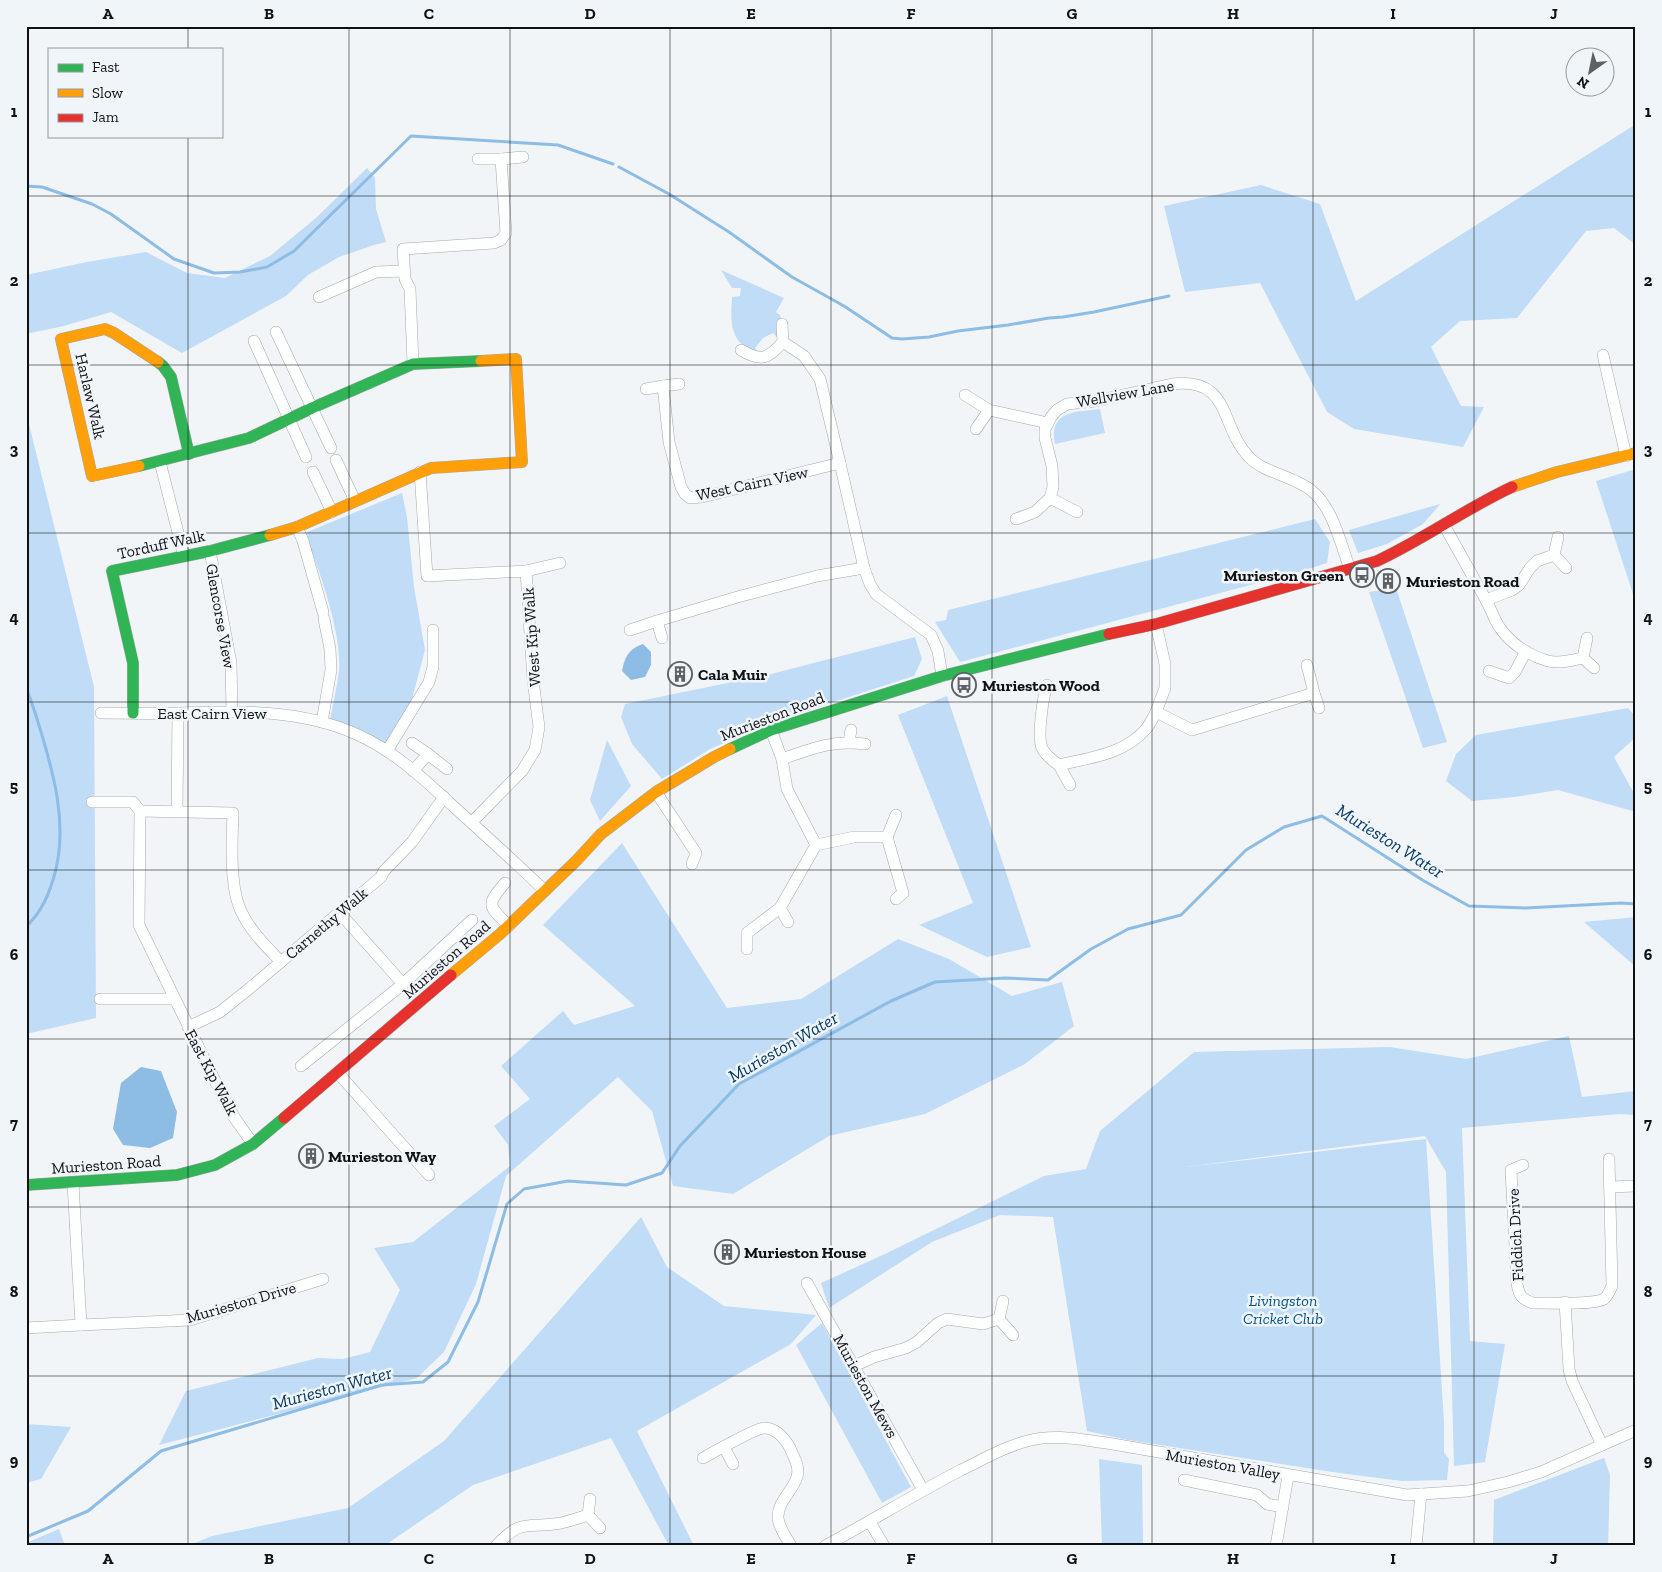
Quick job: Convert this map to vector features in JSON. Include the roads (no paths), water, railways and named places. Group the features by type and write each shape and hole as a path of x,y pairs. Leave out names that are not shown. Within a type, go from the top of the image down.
{"street":[{"path":"478,159 523,156"},
{"path":"184,556 160,462 249,438 413,364 410,290 405,280 403,250 494,243 501,240 506,233 500,159"},
{"path":"318,297 376,272 404,271"},
{"path":"741,350 752,357 762,358 771,354 783,342 782,324"},
{"name":"Harlaw Walk","path":"160,462 92,476 62,340 105,329 114,333 162,366 171,377 188,454"},
{"path":"276,332 331,448"},
{"path":"254,341 306,457"},
{"path":"783,342 804,356 820,379 864,568 870,584 876,594 931,635 938,651 942,676"},
{"path":"1603,355 1631,454"},
{"name":"Torduff Walk","path":"133,713 133,663 112,571 210,551 297,527 431,468 522,462 516,359 413,364"},
{"name":"Wellview Lane","path":"1048,423 1057,410 1067,404 1096,401 1177,383 1194,384 1204,388 1213,393 1219,400 1237,442 1253,461 1305,486 1314,492 1327,507 1350,569"},
{"path":"646,388 679,384"},
{"name":"West Cairn View","path":"663,386 670,442 681,487 684,494 690,498 702,497 840,463"},
{"path":"965,395 989,410 1048,423 1045,429 1052,466 1053,487 1050,498 1035,512 1016,520"},
{"path":"976,429 989,410"},
{"name":"Murieston Road","path":"26,1184 73,1183 177,1175 215,1165 253,1144 509,926 601,834 656,792 714,757 771,730 942,676 1156,624 1377,561 1511,488 1547,476 1631,454"},
{"path":"336,460 355,501"},
{"path":"313,472 332,512"},
{"name":"West Kip Walk","path":"420,472 427,576 526,571 533,680 540,727 534,750 522,771 472,822"},
{"path":"1050,498 1077,512"},
{"path":"1444,525 1500,628 1512,642 1526,651 1549,661 1565,662 1583,658"},
{"path":"297,527 303,541 330,648 331,670 322,722"},
{"path":"1554,556 1558,537"},
{"name":"Glencorse View","path":"210,551 231,663 232,711"},
{"path":"1486,600 1512,590 1537,561 1554,556"},
{"path":"1554,556 1566,568"},
{"path":"526,571 560,563"},
{"path":"630,630 751,593 817,576 864,568"},
{"path":"657,621 662,638"},
{"path":"1059,765 1107,754 1133,742 1147,728 1156,712 1165,688 1164,664 1156,624"},
{"path":"387,751 428,682 433,668 433,630"},
{"path":"1583,658 1587,638"},
{"path":"1489,671 1509,678 1515,672 1526,651"},
{"path":"1583,658 1594,668"},
{"path":"1307,664 1319,708"},
{"path":"1047,685 1038,695 1041,747 1050,759 1059,765 1070,785"},
{"path":"1156,712 1192,730 1314,693"},
{"name":"East Cairn View","path":"101,714 261,712 289,715 322,722 356,734 387,751 413,771 472,822 545,891"},
{"path":"177,811 178,713"},
{"path":"771,730 782,759 788,788 816,845"},
{"path":"849,742 851,730"},
{"path":"782,759 817,746 849,742 865,744"},
{"path":"412,743 447,770"},
{"path":"413,771 428,754"},
{"path":"656,792 702,853 692,864"},
{"name":"Carnethy Walk","path":"188,1027 220,1012 381,877 384,871 412,842 444,797"},
{"path":"92,802 133,802 140,811 233,813 234,883 241,912 258,937 281,962"},
{"name":"East Kip Walk","path":"140,811 139,925 234,1117 253,1144"},
{"path":"896,816 887,837 903,894"},
{"path":"747,949 743,932 780,908 816,845 854,837 887,837"},
{"path":"505,882 493,896 491,902 493,910 509,926"},
{"path":"780,908 788,922"},
{"path":"340,912 403,984"},
{"path":"301,1066 403,984 472,920"},
{"path":"100,999 174,999"},
{"path":"338,1073 424,1161 429,1175"},
{"name":"Fiddich Drive","path":"1523,1165 1511,1170 1519,1295 1524,1300 1533,1303 1592,1302 1604,1299 1612,1286 1609,1159"},
{"path":"73,1183 81,1325"},
{"path":"1610,1186 1635,1186"},
{"name":"Murieston Drive","path":"26,1328 190,1320 309,1276 323,1279"},
{"name":"Murieston Mews","path":"807,1283 924,1490"},
{"path":"999,1319 1003,1301"},
{"path":"1565,1302 1569,1370 1572,1381 1602,1445"},
{"path":"854,1366 906,1348 938,1323 947,1319 982,1324 999,1319"},
{"path":"999,1319 1012,1335"},
{"path":"702,1458 764,1428 778,1432 787,1442 798,1465 797,1478 782,1503 778,1517 781,1529 791,1546"},
{"name":"Murieston Valley","path":"825,1546 924,1490 991,1455 1032,1440 1062,1438 1116,1444 1288,1476 1407,1495 1468,1491 1508,1482 1541,1472 1636,1430"},
{"path":"724,1446 733,1464"},
{"path":"1276,1546 1288,1476"},
{"path":"1184,1480 1257,1495 1267,1504 1283,1507"},
{"path":"1416,1546 1421,1494"},
{"path":"590,1499 588,1515 600,1528"},
{"path":"496,1546 519,1526 562,1523 588,1515"},
{"path":"870,1522 884,1546"}],"waterway":[{"path":"26,186 42,187 92,204 111,214 174,259 214,273 240,272 267,267 294,251 411,136 558,145 613,164"},
{"path":"619,167 669,194 729,232 792,277 844,306 892,338 929,337 958,331 1063,317 1169,296"},
{"path":"26,686 49,758 60,819 58,860 53,880 43,905 26,926"},
{"name":"Murieston Water","path":"26,1537 88,1511 161,1451 382,1385 423,1382 448,1362 478,1302 507,1204 524,1189 568,1181 626,1185 662,1173 680,1146 739,1084 891,1001 935,982 1005,978 1048,980 1091,949 1128,929 1181,915 1246,850 1284,827 1322,816 1424,881 1469,906 1526,908 1621,903 1636,904"}],"place":[{"name":"Murieston Green","path":"1362,575"},
{"name":"Murieston Road","path":"1388,581"},
{"name":"Cala Muir","path":"680,674"},
{"name":"Murieston Wood","path":"964,685"},
{"name":"Murieston Way","path":"311,1156"},
{"name":"Murieston House","path":"727,1252"}],"park label":[{"name":"Livingston Cricket Club","path":"1283,1309"}]}
